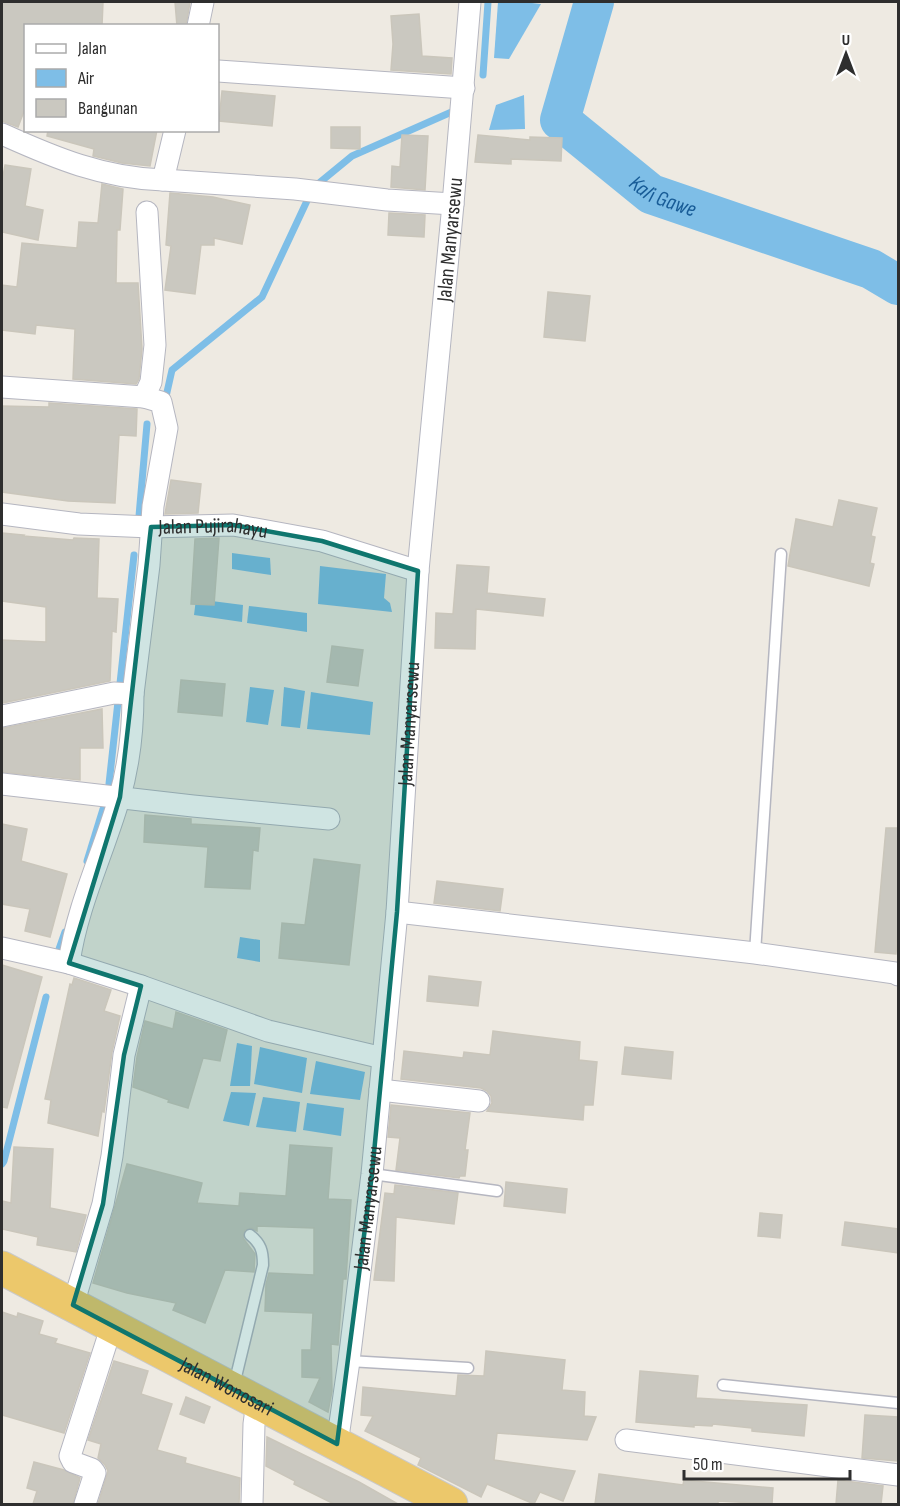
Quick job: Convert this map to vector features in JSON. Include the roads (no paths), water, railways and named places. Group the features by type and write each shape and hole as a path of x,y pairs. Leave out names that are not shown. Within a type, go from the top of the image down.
{"highway":[{"name":"Jalan Wonosari","path":"2,1268 451,1504"}],"street":[{"path":"198,24 203,2"},
{"name":"Jalan Manyarsewu","path":"337,1444 350,1361 372,1174 397,912 418,571 464,88 470,2"},
{"path":"219,70 464,88"},
{"path":"163,180 175,132"},
{"path":"2,134 60,160 114,175 453,204"},
{"path":"144,397 151,382 155,345 147,212"},
{"path":"2,387 144,397 161,402 167,428 151,527 149,565 125,693 130,738 120,797 75,931 59,961"},
{"name":"Jalan Pujirahayu","path":"2,514 79,524 151,527 233,525 322,541 418,571"},
{"path":"2,716 125,693"},
{"path":"2,784 329,819"},
{"path":"397,912 755,953 898,975"},
{"path":"2,948 59,961 141,986 268,1032 382,1058"},
{"path":"73,1305 103,1204 112,1156 124,1055 141,986"},
{"path":"380,1090 479,1101"},
{"path":"85,1504 95,1473 92,1469 73,1462 70,1456 112,1326"},
{"path":"245,1396 254,1424 252,1504"},
{"path":"626,1440 898,1475"}],"lane":[{"path":"755,953 781,554"},
{"path":"372,1174 497,1191"},
{"path":"245,1396 263,1265 263,1252 257,1241 250,1235"},
{"path":"350,1361 468,1368"},
{"path":"723,1385 898,1403"}],"water":[{"path":"498,2 541,4 509,59 494,58"},
{"path":"524,95 525,129 489,130 496,105"},
{"path":"232,553 270,558 271,575 232,569"},
{"path":"320,566 386,574 384,598 390,603 392,612 318,604"},
{"path":"196,599 243,605 242,622 194,615"},
{"path":"249,606 307,613 307,632 247,623"},
{"path":"250,687 274,690 268,725 246,722"},
{"path":"284,687 305,691 300,728 281,726"},
{"path":"311,692 373,702 370,735 307,729"},
{"path":"240,937 260,940 260,962 237,958"},
{"path":"237,1043 252,1046 250,1086 230,1086"},
{"path":"260,1047 307,1058 302,1093 254,1084"},
{"path":"316,1061 365,1072 360,1100 310,1094"},
{"path":"231,1092 256,1093 249,1126 223,1121"},
{"path":"263,1097 300,1102 296,1132 256,1127"},
{"path":"307,1103 344,1108 341,1136 303,1130"}],"waterway":[{"path":"483,75 488,2"},
{"name":"Kali Gawe","path":"594,2 560,120 651,194 871,269 898,285"},
{"path":"165,401 172,370 262,297 313,188 352,156 456,110"},
{"path":"139,516 147,424"},
{"path":"109,784 134,555"},
{"path":"87,861 103,809"},
{"path":"58,952 65,932"},
{"path":"2,1164 46,997"}]}
